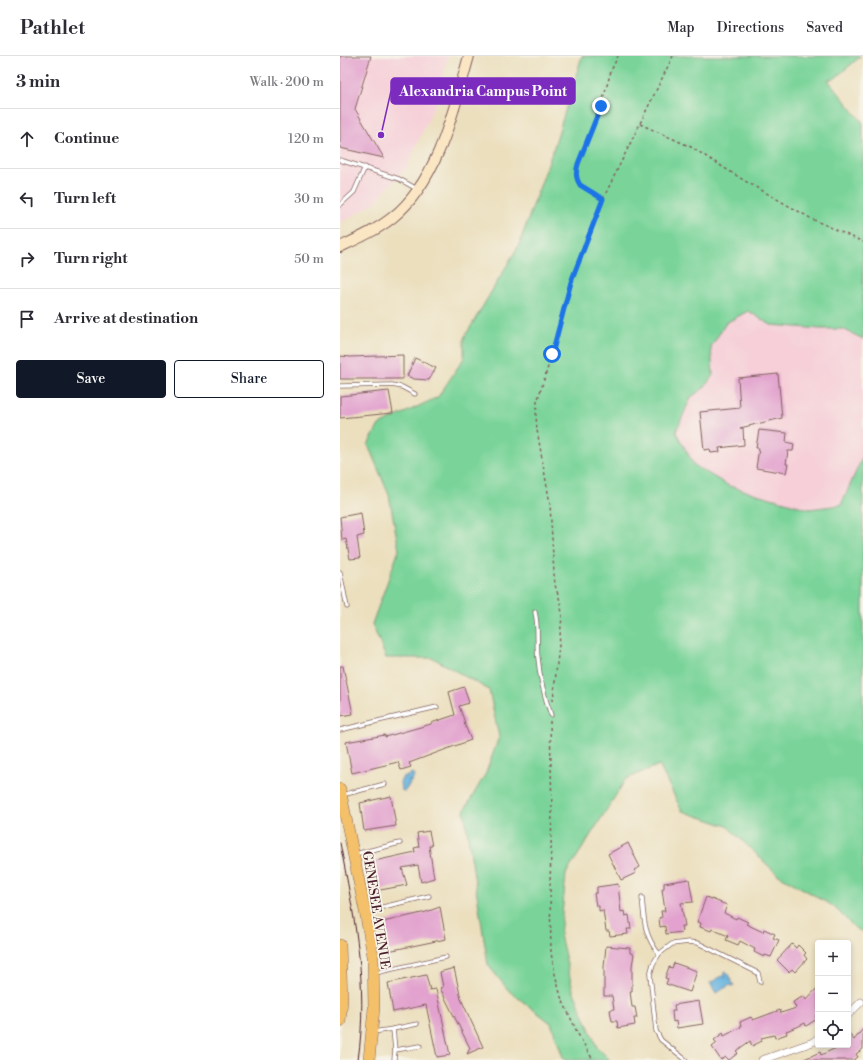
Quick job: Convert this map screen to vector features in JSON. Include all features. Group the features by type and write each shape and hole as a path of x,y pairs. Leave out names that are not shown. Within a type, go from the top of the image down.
{"main road":[{"name":"GENESEE AVENUE","path":"341,792 370,938 374,973 372,1032 369,1060"},
{"path":"340,945 342,1000 340,1022"}],"street":[{"path":"340,247 381,226 399,212 418,190 428,174 450,125 469,56"},
{"path":"851,1012 862,1002"},
{"path":"762,1060 815,1040"}],"lane":[{"path":"340,160 399,179 418,190"},
{"path":"340,205 354,192 365,168"},
{"path":"340,386 392,385 402,387 415,394"},
{"path":"340,572 348,607"},
{"path":"535,612 538,623 538,658 543,692 551,716"},
{"path":"340,730 437,707"},
{"path":"341,792 385,784"},
{"path":"354,855 400,843"},
{"path":"365,911 430,896"},
{"path":"642,897 646,930 651,944 659,954"},
{"path":"686,1060 661,1040 656,1031 650,975 653,964 659,954 672,944 689,942 698,943 758,973 760,982"},
{"path":"374,973 446,957"},
{"path":"372,1032 416,1024"},
{"path":"393,1029 396,1050 394,1060"},
{"path":"396,1050 420,1046"}],"path":[{"path":"603,199 580,185 577,181 576,172 601,106 611,71 618,56"},
{"path":"593,1060 578,1034 561,998 551,953 550,886 552,811 550,722 562,617 561,604 555,585 550,504 537,430 537,402 552,354 571,282 603,199 673,56"},
{"path":"640,124 691,147 745,181 812,219 863,242"}],"shaded area":[{"path":"340,56 448,56 435,104 407,167 373,204 340,223"},
{"path":"739,295 863,326 863,488 838,525 776,528 651,447"}],"green space":[{"path":"582,56 861,56 834,79 828,80 863,123 863,339 843,329 821,329 771,325 748,311 726,323 711,347 713,375 704,388 691,397 676,432 694,465 729,486 809,509 841,505 863,456 863,932 855,928 833,906 777,874 727,826 682,811 659,765 626,779 566,874 560,935 573,990 597,1047 610,1060 564,1060 551,1023 509,991 488,965 464,811 486,773 499,737 489,690 433,658 386,658 372,624 399,550 389,495 368,445 379,425 438,397 464,358 464,338 519,245 554,147"}],"water":[{"path":"411,773 415,775 405,791 401,790 400,782 403,777 409,776"},
{"path":"726,971 734,985 730,985 716,993 710,983 724,975 724,972"}],"building":[{"path":"340,56 371,56 355,109 384,158 340,148"},
{"path":"403,355 403,379 340,379 340,356"},
{"path":"415,358 436,368 429,380 414,379 407,376"},
{"path":"778,374 782,418 740,428 743,428 744,445 719,448 720,452 711,453 710,449 704,450 700,412 740,408 738,378"},
{"path":"389,391 393,413 340,418 340,396"},
{"path":"759,430 787,433 786,442 794,444 793,451 788,451 786,473 756,468 759,448 756,448"},
{"path":"361,513 364,535 357,537 360,558 350,559 346,539 342,540 340,517"},
{"path":"340,666 343,666 353,714 340,716"},
{"path":"464,687 469,703 459,706 471,740 409,763 411,767 401,770 398,762 352,773 346,742 385,735 385,737 431,724 455,715 449,692"},
{"path":"391,796 396,826 364,831 360,803"},
{"path":"429,831 432,846 429,846 434,878 421,882 418,865 402,868 407,885 375,891 370,862 415,852 414,848 419,847 417,833"},
{"path":"628,843 640,867 634,870 636,873 621,880 608,854"},
{"path":"689,879 693,902 681,903 685,926 681,926 682,932 666,934 665,926 660,927 659,918 662,917 661,911 665,911 662,889 664,888 664,883"},
{"path":"618,884 621,912 624,911 625,916 629,915 631,929 627,929 628,934 610,936 609,931 606,931 603,910 599,911 599,906 596,906 594,893 597,893 597,887"},
{"path":"706,897 727,905 724,913 736,919 737,917 748,922 746,924 763,932 764,929 775,934 773,938 779,940 771,957 765,955 764,957 754,952 755,949 740,941 738,945 726,940 728,936 712,929 711,931 700,927 701,923 697,922"},
{"path":"440,907 446,939 388,951 385,941 388,940 383,922 426,912"},
{"path":"792,944 796,948 798,945 806,953 804,955 807,959 795,972 792,969 789,972 777,960"},
{"path":"606,946 630,948 630,953 634,954 632,966 632,991 630,991 632,1007 635,1007 637,1018 634,1018 635,1025 618,1028 617,1021 612,1021 610,1010 614,1009 612,996 604,996"},
{"path":"674,963 697,971 690,992 666,984 668,979 665,978 669,967 672,968"},
{"path":"454,968 461,999 483,1047 467,1054 470,1048 440,988 443,987 440,972"},
{"path":"426,975 430,990 436,989 450,1055 437,1057 426,1005 393,1012 388,983"},
{"path":"815,990 815,1020 806,1026 805,1023 786,1031 787,1034 775,1038 774,1035 761,1038 762,1041 752,1046 750,1041 736,1051 738,1053 729,1060 726,1057 721,1060 712,1047 717,1043 714,1040 723,1033 724,1036 741,1027 740,1022 751,1017 753,1020 780,1010 781,1013 796,1008 793,1002 804,996 806,1000"},
{"path":"699,1001 703,1024 677,1028 676,1021 673,1022 672,1011 675,1011 674,1005"},
{"path":"863,1029 863,1049 856,1054 858,1057 854,1060 802,1060 820,1052 821,1055 836,1048 851,1048 851,1036 854,1040"}],"tram line":[{"path":"340,843 355,924 361,977 361,1032 358,1060"}],"place":[{"name":"Alexandria Campus Point","path":"381,135"}],"route":[{"path":"552,354 571,282 603,199 580,185 576,177 578,164 601,106"}]}
